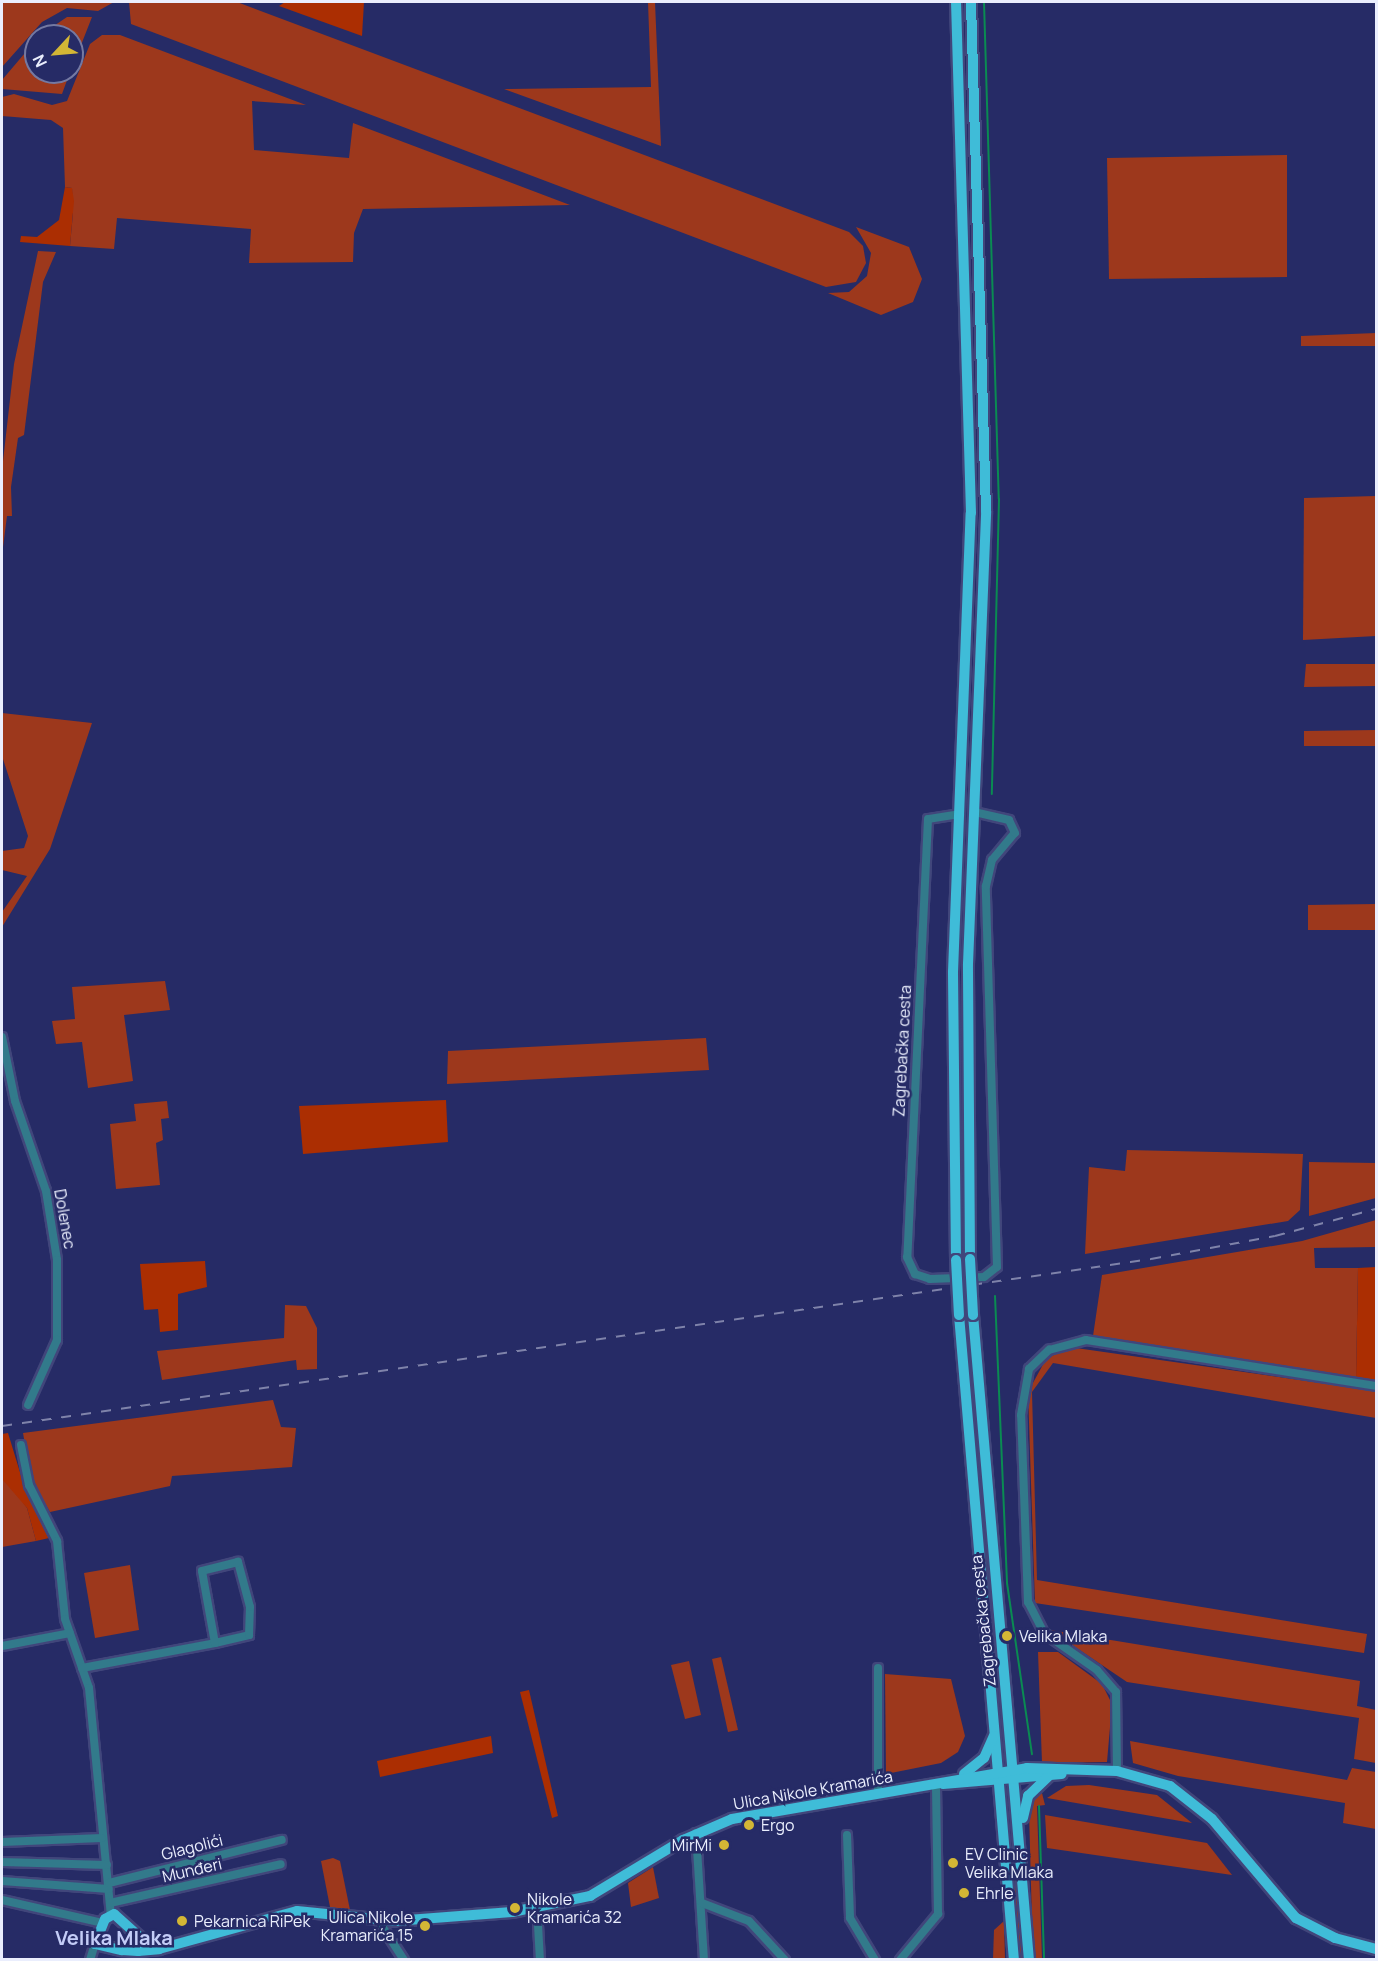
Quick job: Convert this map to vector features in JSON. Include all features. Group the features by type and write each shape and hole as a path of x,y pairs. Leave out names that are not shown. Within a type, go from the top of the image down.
{"main road":[{"name":"Zagrebačka cesta","path":"956,2 971,445 965,712 952,1025 956,1260 958,1315 1000,1776 1014,1959"},
{"name":"Zagrebačka cesta","path":"971,2 986,511 967,1027 970,1259 985,1490 1020,1824 1029,1959"},
{"path":"959,1777 984,1758 996,1733"},
{"path":"1000,1776 1118,1771 1156,1779 1188,1797 1296,1918 1335,1938 1377,1949"},
{"path":"1015,1775 1048,1777 1068,1772"},
{"name":"Ulica Nikole Kramarića","path":"936,1783 1000,1776"},
{"name":"Ulica Nikole Kramarića","path":"95,1944 122,1950 153,1949 297,1911 378,1920 472,1918 537,1907 599,1892 696,1833 768,1810 878,1794 959,1777 1000,1776"},
{"path":"1020,1824 1028,1796 1048,1777"},
{"path":"95,1944 108,1913 124,1920 153,1949"}],"street":[{"name":"Zagrebačka cesta","path":"960,814 928,819 907,1257 915,1275 930,1279 984,1277 997,1263 986,886 992,860 1012,841 1015,830 1000,816 975,812"},
{"name":"Dolenec","path":"2,1037 15,1101 46,1191 57,1260 57,1340 28,1405"},
{"path":"1118,1771 1120,1709 1116,1692 1097,1670 1044,1633 1028,1602 1021,1415 1029,1369 1049,1350 1086,1340 1377,1386"},
{"path":"2,1900 108,1913 109,1886 102,1838 93,1708 60,1595 57,1541 29,1485 21,1445"},
{"path":"82,1668 215,1643 252,1632 243,1566 238,1562 202,1570 215,1643"},
{"path":"2,1646 70,1633"},
{"path":"878,1668 878,1794"},
{"path":"900,1959 938,1914 936,1783"},
{"path":"696,1833 704,1959"},
{"path":"847,1835 849,1918 875,1959"},
{"path":"2,1842 102,1838"},
{"name":"Glagolići","path":"2,1881 109,1886 282,1840"},
{"path":"2,1862 107,1865"},
{"name":"Munđeri","path":"108,1913 281,1864"},
{"path":"702,1902 749,1921 785,1959"},
{"path":"537,1907 540,1959"},
{"path":"378,1920 404,1959"},
{"path":"90,1959 95,1944"}],"shaded area":[{"path":"2,2 114,2 98,11 67,8 40,24 24,24 24,42 2,67"},
{"path":"129,2 237,2 849,232 863,246 866,263 856,282 826,287 131,24"},
{"path":"285,2 364,2 362,36 279,6"},
{"path":"648,2 655,2 661,146 504,89 651,87"},
{"path":"67,17 92,17 84,37 84,24 57,24"},
{"path":"102,35 120,35 306,105 252,101 254,150 349,158 353,123 570,205 363,209 354,233 353,262 249,263 251,229 117,218 114,249 70,246 73,213 72,188 65,187 63,128 51,120 2,116 2,97 14,94 52,105 67,101 74,84 84,84 84,59 90,44"},
{"path":"24,54 24,84 66,84 62,94 2,89 2,80"},
{"path":"1287,155 1287,277 1109,279 1107,158"},
{"path":"65,187 72,188 74,201 70,246 20,242 21,236 37,237 59,220"},
{"path":"856,227 909,247 922,279 913,302 881,315 828,293 849,292 867,276 871,253"},
{"path":"38,251 56,252 43,282 24,435 18,438 11,487 12,516 7,516 2,555 2,470 14,364"},
{"path":"1376,333 1376,346 1301,346 1301,336"},
{"path":"1376,496 1376,636 1303,640 1304,498"},
{"path":"1306,664 1376,664 1376,686 1304,687"},
{"path":"2,713 92,723 50,849 2,927 2,912 27,876 2,870 2,851 24,848 28,836 2,756"},
{"path":"1376,730 1376,746 1304,746 1304,731"},
{"path":"1376,904 1376,930 1308,930 1308,905"},
{"path":"165,981 170,1010 124,1015 133,1081 88,1088 82,1042 56,1044 52,1021 75,1019 72,987"},
{"path":"706,1038 709,1070 447,1084 448,1051"},
{"path":"446,1100 448,1142 303,1154 299,1106"},
{"path":"167,1101 169,1118 161,1119 163,1140 156,1143 160,1185 116,1189 110,1124 136,1121 134,1104"},
{"path":"1127,1150 1303,1154 1300,1210 1288,1221 1085,1254 1089,1167 1125,1171"},
{"path":"1309,1162 1376,1163 1376,1198 1309,1216"},
{"path":"1376,1220 1376,1247 1314,1248 1315,1268 1358,1268 1356,1379 1093,1336 1102,1275 1302,1241"},
{"path":"205,1261 207,1287 178,1294 178,1330 160,1332 158,1309 144,1310 140,1264"},
{"path":"1376,1267 1376,1382 1356,1379 1358,1268"},
{"path":"285,1305 306,1306 317,1328 317,1369 297,1370 296,1360 162,1380 157,1351 284,1338"},
{"path":"1069,1347 1376,1391 1376,1418 1053,1363 1032,1392 1037,1580 1367,1634 1364,1653 1035,1603 1028,1392 1046,1359"},
{"path":"273,1400 281,1427 296,1428 292,1467 172,1476 170,1486 50,1512 31,1480 23,1433"},
{"path":"8,1433 23,1482 49,1538 36,1541 27,1508 2,1479 2,1434"},
{"path":"6,1478 27,1508 36,1541 2,1547 2,1479"},
{"path":"130,1565 139,1630 95,1638 84,1573"},
{"path":"1050,1630 1360,1681 1357,1706 1376,1710 1376,1763 1354,1759 1359,1718 1127,1682"},
{"path":"1038,1652 1058,1652 1102,1684 1112,1704 1107,1762 1042,1763"},
{"path":"721,1657 738,1730 728,1732 712,1659"},
{"path":"689,1661 701,1715 685,1719 671,1665"},
{"path":"885,1674 951,1679 965,1736 958,1752 941,1763 886,1774"},
{"path":"529,1690 558,1816 552,1818 520,1692"},
{"path":"491,1736 493,1753 380,1777 377,1761"},
{"path":"1130,1741 1347,1780 1352,1768 1376,1772 1376,1829 1343,1823 1345,1803 1178,1776 1133,1763"},
{"path":"1089,1785 1157,1795 1192,1823 1047,1798 1066,1786"},
{"path":"1042,1793 1045,1805 1037,1806 1042,1959 1033,1959 1029,1811 1034,1795"},
{"path":"1010,1796 1025,1959 1019,1959"},
{"path":"1045,1815 1207,1843 1232,1875 1047,1848"},
{"path":"333,1858 340,1861 350,1910 330,1907 321,1861"},
{"path":"653,1867 659,1898 631,1907 628,1883"},
{"path":"1004,1921 1005,1959 993,1959 994,1930"}],"waterway":[{"path":"984,2 999,499 992,794"},
{"path":"995,1296 1007,1583 1032,1754"},
{"path":"1039,1806 1044,1960"}],"railway":[{"path":"2,1426 1151,1259 1275,1236 1376,1209"}],"place":[{"name":"Velika Mlaka","path":"1007,1636"},
{"name":"Ergo","path":"749,1825"},
{"name":"MirMi","path":"724,1845"},
{"name":"EV Clinic Velika Mlaka","path":"953,1863"},
{"name":"Ehrle","path":"964,1893"},
{"name":"Nikole Kramarića 32","path":"515,1908"},
{"name":"Pekarnica RiPek","path":"182,1921"},
{"name":"Ulica Nikole Kramarića 15","path":"425,1926"}],"district":[{"name":"Velika Mlaka","path":"114,1937"}]}
